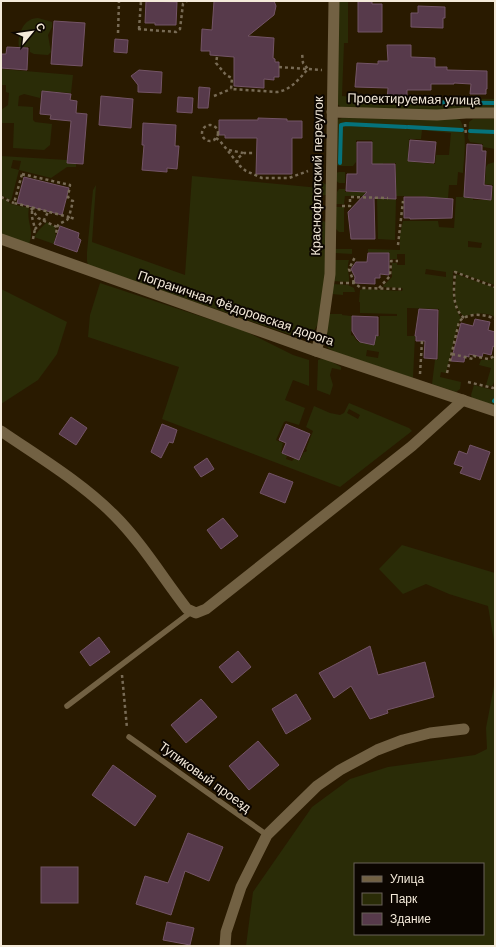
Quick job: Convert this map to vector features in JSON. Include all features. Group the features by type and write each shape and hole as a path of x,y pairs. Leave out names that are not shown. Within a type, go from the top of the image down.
{"street":[{"name":"Краснофлотский переулок","path":"316,351 322,331 330,274 334,1"},
{"name":"Проектируемая улица","path":"332,112 438,115 495,113"},
{"name":"Пограничная Фёдоровская дорога","path":"1,239 316,351 495,411"},
{"path":"1,431 82,488 114,515 149,558 187,610 196,613 206,609 406,451 463,400"},
{"path":"225,946 226,932 241,887 267,836 317,786 340,770 377,750 417,736 464,729"}],"lane":[{"path":"67,706 191,612"},
{"name":"Тупиковый проезд","path":"129,737 267,836"}],"path":[{"path":"118,34 119,1"},
{"path":"141,1 139,29 176,32 180,29 183,4 187,1"},
{"path":"119,6 123,2"},
{"path":"302,53 303,63 308,70"},
{"path":"217,57 216,63 226,75 232,78 231,89"},
{"path":"279,68 320,70"},
{"path":"214,96 231,89 277,92 283,91 295,83 308,70"},
{"path":"207,126 213,126 217,131 216,138 210,141 206,140 202,134 204,128 207,126"},
{"path":"216,138 228,150 237,163 246,171 262,178 289,178 308,171"},
{"path":"228,150 254,153"},
{"path":"237,163 238,158 244,153"},
{"path":"14,203 22,174 70,185 68,197 73,201 69,218 56,226"},
{"path":"1,197 31,209 75,219"},
{"path":"344,206 350,206 350,197 388,198"},
{"path":"398,245 403,201"},
{"path":"31,209 38,218 56,226"},
{"path":"31,209 36,229"},
{"path":"33,237 36,229 44,220 48,212"},
{"path":"56,226 56,235"},
{"path":"355,257 349,269 350,276 354,283 361,288 401,289"},
{"path":"379,289 390,276 391,261 398,261"},
{"path":"464,318 457,310 454,301 455,272 495,287"},
{"path":"343,283 354,283"},
{"path":"447,373 460,322 469,316 482,315 495,319"},
{"path":"420,373 422,341"},
{"path":"452,354 474,359 474,356 488,359 495,356"},
{"path":"468,382 493,388 495,384"},
{"path":"122,665 127,730 129,737"}],"green space":[{"path":"336,1 348,1 348,43 344,43 342,96 388,100 450,98 495,99 495,108 439,111 341,107 336,103"},
{"path":"38,18 52,22 52,27 48,35 51,52 48,55 34,54 30,52 30,47 19,47 19,37 22,28 29,21"},
{"path":"1,69 73,75 71,93 41,91 40,98 24,94 19,96 18,106 33,107 33,120 35,122 52,124 50,145 44,150 13,148 14,123 1,123 1,110 8,105 9,93 6,92 6,85 1,85"},
{"path":"342,118 460,120 465,139 463,173 458,172 457,185 449,185 448,198 439,198 439,219 427,219 426,196 396,196 396,163 383,163 383,170 373,170 372,140 356,140 356,162 353,166 335,165 337,120","holes":["422,130 451,133 449,155 436,155 435,164 414,162 413,157 408,156 409,139 421,139"]},
{"path":"473,119 495,119 495,149 483,147 483,144 470,142 468,138 469,122"},
{"path":"1,156 67,160 76,163 76,167 67,167 51,178 19,170 11,201 1,195","holes":["13,160 21,161 19,170 11,168"]},
{"path":"495,162 495,285 453,271 454,301 461,318 458,324 446,373 441,372 440,377 461,382 460,389 456,392 432,384 435,360 438,359 439,309 407,308 407,336 415,336 413,378 335,352 328,348 325,340 328,316 330,314 351,316 351,335 354,336 358,342 366,342 370,336 380,336 380,316 397,316 397,314 360,313 360,290 402,291 403,289 383,286 392,277 392,263 397,263 397,265 405,265 405,254 397,254 397,259 390,259 390,253 368,252 368,249 400,250 400,235 403,221 438,221 439,227 454,228 456,197 463,197 464,187 474,188 473,200 492,200 493,185 485,184 486,167 488,164","holes":["468,241 482,243 481,248 468,247","426,269 446,272 446,277 425,274","367,350 379,352 378,358 366,356"]},
{"path":"345,172 345,183 339,183 335,180 336,173"},
{"path":"192,176 320,188 320,181 327,185 326,195 318,196 317,219 326,222 326,274 318,324 314,331 299,337 294,336 88,265 87,252 93,190 96,185 92,242 185,275"},
{"path":"339,189 345,189 345,192 370,192 387,196 345,196 344,204 336,204 337,192"},
{"path":"1,199 5,199 11,204 29,208 28,213 31,239 29,244 1,234"},
{"path":"377,199 396,199 395,240 378,239"},
{"path":"336,207 344,207 344,232 339,232 336,229"},
{"path":"47,222 55,227 56,235 54,244 34,237"},
{"path":"335,249 352,249 352,254 335,253"},
{"path":"334,260 349,260 349,282 333,281"},
{"path":"456,274 495,288 495,317 483,314 464,316 460,312 455,303"},
{"path":"100,283 245,331 293,355 309,360 309,386 293,380 285,400 305,408 299,425 286,421 284,422 276,440 283,443 281,452 287,456 286,459 292,461 295,458 300,460 304,452 306,452 313,431 306,427 314,406 330,413 340,415 344,413 349,403 409,428 412,431 340,487 162,419 179,367 88,337 90,315","holes":["349,409 360,415 358,419 347,413"]},
{"path":"333,284 348,285 354,288 355,292 343,292 343,295 332,294"},
{"path":"1,289 67,322 57,354 38,380 1,404"},
{"path":"495,357 495,381 492,386 486,385 491,368 479,365 481,360 490,360"},
{"path":"318,360 328,360 341,367 341,370 332,368 330,375 333,385 330,395 317,390"},
{"path":"474,385 493,390 495,387 495,406 472,398 471,395"},
{"path":"402,545 495,573 495,647 488,606 449,594 426,584 403,594 379,569"},
{"path":"495,656 495,946 246,946 253,892 312,807 350,779 388,767 475,755 487,749 486,728 494,686"}],"building":[{"path":"146,1 177,2 176,25 155,25 155,23 145,23"},
{"path":"214,1 274,1 276,6 274,15 248,36 274,38 273,58 275,59 275,62 279,62 279,77 274,77 274,80 264,79 264,88 234,86 234,57 210,55 210,51 201,51 202,29 212,30"},
{"path":"358,1 372,1 372,4 382,4 382,32 358,32"},
{"path":"418,6 445,7 443,28 411,27 411,13 418,13"},
{"path":"54,21 85,23 82,66 51,64"},
{"path":"115,39 128,40 127,53 114,52"},
{"path":"387,45 411,45 411,57 435,58 435,67 447,67 447,70 487,71 486,94 470,94 471,84 431,84 431,90 407,90 407,97 398,97 398,100 387,100 388,88 355,87 357,63 378,64 378,61 388,61"},
{"path":"7,47 28,48 27,70 1,68 1,54 6,54"},
{"path":"139,70 162,72 161,93 138,92 138,85 131,76"},
{"path":"199,87 210,88 208,108 198,108"},
{"path":"42,91 71,94 70,100 77,101 76,113 87,114 83,164 67,163 71,121 50,119 51,115 40,114"},
{"path":"101,96 133,99 131,128 99,125"},
{"path":"178,97 193,98 192,113 177,112"},
{"path":"258,118 302,121 302,138 292,138 292,174 256,174 257,138 225,138 225,135 219,135 219,120 258,120"},
{"path":"143,123 176,125 175,146 179,146 177,169 167,168 167,172 142,170 144,145 142,145"},
{"path":"410,140 436,142 434,163 408,161"},
{"path":"357,142 372,142 372,164 395,164 396,199 374,198 375,239 351,239 348,212 367,192 346,191 347,174 357,174"},
{"path":"467,144 482,145 482,151 486,151 484,185 492,186 491,200 464,197"},
{"path":"24,177 69,188 62,215 17,203"},
{"path":"404,197 453,199 452,218 404,218"},
{"path":"60,226 79,233 78,238 81,240 77,252 54,244"},
{"path":"368,253 389,253 389,275 380,274 380,278 375,278 375,284 354,283 355,277 351,269 356,262 367,262"},
{"path":"419,309 438,310 437,359 424,358 425,341 416,341 415,336"},
{"path":"352,316 378,317 378,336 376,335 374,345 360,342 357,339 352,331"},
{"path":"475,319 490,322 488,330 495,332 495,347 493,346 491,355 483,353 482,357 469,354 469,357 465,356 464,362 451,361 461,323 473,326"},
{"path":"71,417 87,428 76,445 59,434"},
{"path":"162,424 177,430 173,443 169,442 161,458 151,452"},
{"path":"286,424 310,434 299,460 282,453 286,443 279,440"},
{"path":"470,445 490,452 480,480 460,473 463,467 454,464 459,451 467,454"},
{"path":"207,458 214,469 201,477 194,467"},
{"path":"269,473 293,482 285,503 260,493"},
{"path":"223,518 238,536 221,549 207,530"},
{"path":"99,637 110,652 90,666 80,652"},
{"path":"370,646 378,675 425,662 434,697 387,710 388,713 370,719 351,686 334,698 319,673"},
{"path":"238,651 251,667 232,683 219,667"},
{"path":"296,694 311,719 286,734 272,709"},
{"path":"201,699 217,717 186,743 171,725"},
{"path":"258,741 279,765 249,790 229,766"},
{"path":"113,765 156,796 135,826 92,795"},
{"path":"188,833 223,847 209,881 185,871 171,915 136,904 145,876 168,883"},
{"path":"41,867 78,867 78,903 41,903"},
{"path":"167,922 194,928 190,945 163,940"}],"waterway":[{"path":"408,102 495,103"},
{"path":"340,163 341,125 406,127"},
{"path":"408,127 462,130"},
{"path":"470,131 495,132"}]}
